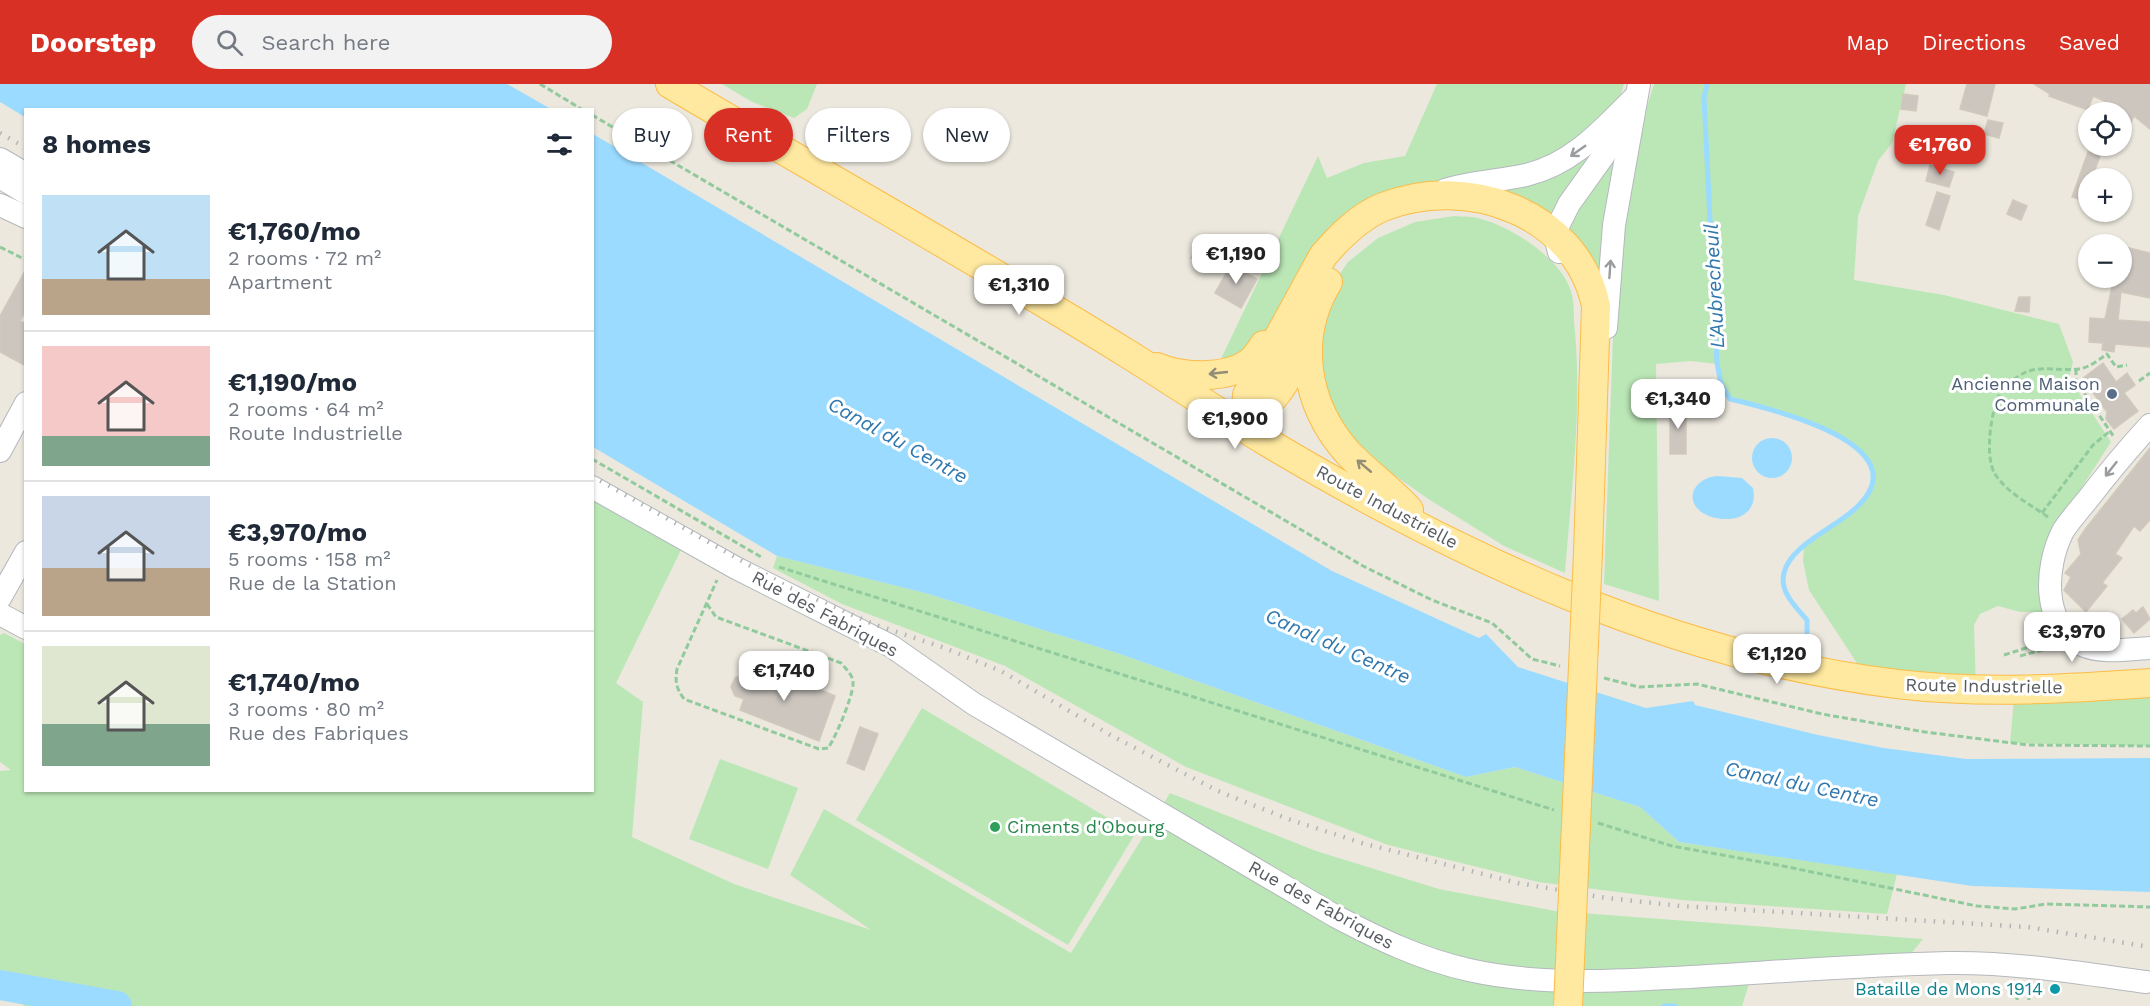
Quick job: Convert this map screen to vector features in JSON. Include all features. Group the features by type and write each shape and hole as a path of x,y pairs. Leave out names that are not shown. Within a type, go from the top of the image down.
{"main road":[{"name":"Route Industrielle","path":"670,84 1127,354 1236,415 1270,444 1434,534 1519,575 1624,617 1714,645 1795,666 1889,683 1976,690 2072,688 2150,683"},
{"path":"1127,354 1169,372 1218,374 1238,369 1251,362 1262,348 1323,256 1339,237 1357,222 1381,208 1419,197 1460,195 1492,201 1516,209 1558,249"},
{"path":"1236,415 1259,410 1274,397 1284,384 1327,284 1358,245 1374,233 1416,215 1465,212 1499,218 1578,260 1593,290 1598,325 1568,1006"},
{"path":"1236,415 1246,406 1251,385 1323,256"},
{"path":"1309,326 1309,373 1312,391 1323,417 1350,454 1434,534"}],"street":[{"path":"1419,197 1551,167 1588,144 1637,90"},
{"path":"1558,249 1569,204 1604,155 1637,90"},
{"path":"1594,430 1605,397 1605,341 1614,225 1637,90"},
{"path":"0,159 24,173"},
{"path":"0,177 24,192"},
{"path":"0,205 24,216"},
{"path":"0,451 24,407"},
{"path":"2150,425 2126,451 2064,529 2054,550 2051,598 2062,642 2093,649 2150,648"},
{"name":"Rue des Fabriques","path":"594,488 725,562 891,646 974,704 1335,916 1385,943 1423,958 1470,970 1526,979 1636,980 1948,963 2028,966 2145,982"},
{"path":"0,598 24,556"},
{"path":"0,614 24,627"}],"path":[{"path":"540,84 580,108"},
{"path":"0,247 24,259"},
{"path":"2064,529 2007,489 1994,473 1990,461 1992,416 2003,389 2025,372 2049,368 2084,368 2107,354 2116,367 2127,365"},
{"path":"2076,369 2076,381 2126,451"},
{"path":"2139,381 2150,373"},
{"path":"2042,513 2093,445 2110,431"},
{"path":"594,460 765,560"},
{"path":"707,604 716,617 841,663 854,684 835,740 828,748 819,749 684,699 677,690 675,681 677,669 725,562"},
{"path":"776,566 1560,812"},
{"path":"2004,655 2055,638 2062,642"},
{"path":"2020,656 2062,642"},
{"path":"1594,822 1672,846 1778,865 1977,906 2015,909 2046,904 2150,907"},
{"path":"2009,983 2018,982 2018,1000"}],"green space":[{"path":"722,84 817,84 807,108 794,118 793,108 768,108 752,102"},
{"path":"1437,84 1624,84 1621,94 1605,117 1543,163 1397,192 1257,347 1219,363 1318,156 1327,178 1364,163 1405,156"},
{"path":"1654,84 1906,84 1892,143 1878,161 1858,216 1854,280 1944,295 2059,324 2073,362 2069,378 2111,442 2048,540 2042,612 2020,612 1998,606 1980,614 1974,625 1976,690 1868,680 1809,590 1803,561 1804,546 1841,522 1865,499 1870,490 1872,471 1863,454 1845,440 1821,427 1769,409 1730,399 1724,394 1717,364 1691,361 1656,364 1659,601 1604,584 1616,254 1630,161"},
{"path":"1603,138 1552,221 1495,194"},
{"path":"1616,144 1604,279 1567,232 1570,215"},
{"path":"1454,216 1481,219 1507,229 1520,237 1534,246 1557,267 1571,291 1577,392 1575,452 1565,573 1504,546 1430,500 1345,441 1322,399 1321,307 1348,262 1378,238 1415,222"},
{"path":"594,500 681,550 616,683 643,702 632,837 734,884 871,930 790,875 824,809 1071,953 1170,793 1316,851 1439,889 1555,911 1923,939 1909,956 1755,965 1742,1006 24,1006 20,1001 0,998 0,771 11,770 0,762 0,635 4,633 24,643 24,792 594,792"},
{"path":"777,556 925,593 1120,654 1466,777 1515,767 1640,807 1679,842 1897,874 1887,914 1682,900 1538,882 1388,845 1186,767 1005,666 842,604 773,568"},
{"path":"2150,683 2150,746 2010,743 2015,688"},
{"name":"Ciments d'Obourg","path":"922,708 1135,834 1068,945 856,820"},
{"path":"720,759 798,788 768,869 689,839"}],"water":[{"path":"0,84 507,84 549,108 24,108 24,116 0,102"},
{"name":"Canal du Centre","path":"594,135 612,145 612,162 640,162 1332,571 1479,638 1486,634 1518,667 1646,708 1693,701 1695,705 1818,735 1884,748 1966,759 2150,758 2150,892 1972,886 1679,842 1640,807 1515,767 1466,777 1120,654 925,593 777,556 594,448"},
{"path":"1772,438 1786,444 1792,458 1786,472 1772,478 1758,472 1752,458 1758,444"},
{"path":"1717,476 1742,478 1753,488 1753,503 1746,513 1735,518 1722,519 1699,510 1693,501 1694,490 1704,480"}],"building":[{"path":"1967,84 1995,84 1987,116 1960,109"},
{"path":"2034,84 2150,84 2150,129 2134,116 2132,120 2132,102 2107,102 2093,96 2091,102 2078,102 2078,106 2049,96 2050,94"},
{"path":"1903,94 1918,96 1916,111 1901,109"},
{"path":"1988,120 2003,123 1999,138 1984,134"},
{"path":"2087,156 2100,156 2096,168 2082,168"},
{"path":"1930,165 1954,172 1949,187 1926,181"},
{"path":"2078,180 2078,199 2072,197"},
{"path":"1937,192 1950,196 1939,230 1926,225"},
{"path":"2013,200 2027,206 2021,220 2007,214"},
{"path":"1197,245 1209,252 1203,264 1191,258"},
{"path":"2132,249 2150,253 2150,298 2121,292 2118,320 2150,322 2150,347 2115,344 2114,352 2102,350 2103,343 2089,342 2090,318 2105,319 2112,288 2132,288"},
{"path":"1233,261 1246,268 1244,272 1257,279 1241,308 1215,293"},
{"path":"24,273 24,314 20,321 24,323 24,365 0,352 0,316"},
{"path":"2019,297 2030,297 2029,312 2015,311"},
{"path":"2103,363 2116,382 2127,373 2135,385 2124,393 2138,411 2114,429 2106,419 2107,412 2091,390 2083,384 2083,378"},
{"path":"1670,407 1686,407 1686,454 1670,454"},
{"path":"2150,448 2150,520 2140,531 2134,526 2115,554 2122,558 2102,583 2107,586 2086,612 2064,590 2071,577 2065,573 2081,554 2078,540 2086,528"},
{"path":"2143,607 2150,619 2134,633 2122,619 2133,610 2136,613"},
{"path":"756,667 790,677 835,696 819,741 740,710 744,699 735,696 731,687 735,678 743,674 753,678"},
{"path":"860,727 878,734 864,770 847,763"}],"waterway":[{"name":"L'Aubrecheuil","path":"1707,84 1704,98 1717,363 1721,384 1730,399 1775,411 1832,433 1856,448 1870,465 1872,485 1857,507 1804,545 1788,563 1784,573 1786,593 1807,620 1807,632"},
{"path":"0,985 117,1006"},
{"name":"L'Aubrecheuil","path":"1664,1006 1675,1006"}],"railway":[{"path":"0,133 24,147"},
{"path":"594,477 788,587 873,624 942,647 1001,671 1112,736 1218,791 1288,819 1362,843 1518,883 1606,898 1681,906 2028,927 2150,947"}],"place":[{"name":"Ancienne Maison Communale","path":"2112,394"},
{"name":"Ciments d'Obourg","path":"995,827"},
{"name":"Bataille de Mons 1914","path":"2055,989"}]}
